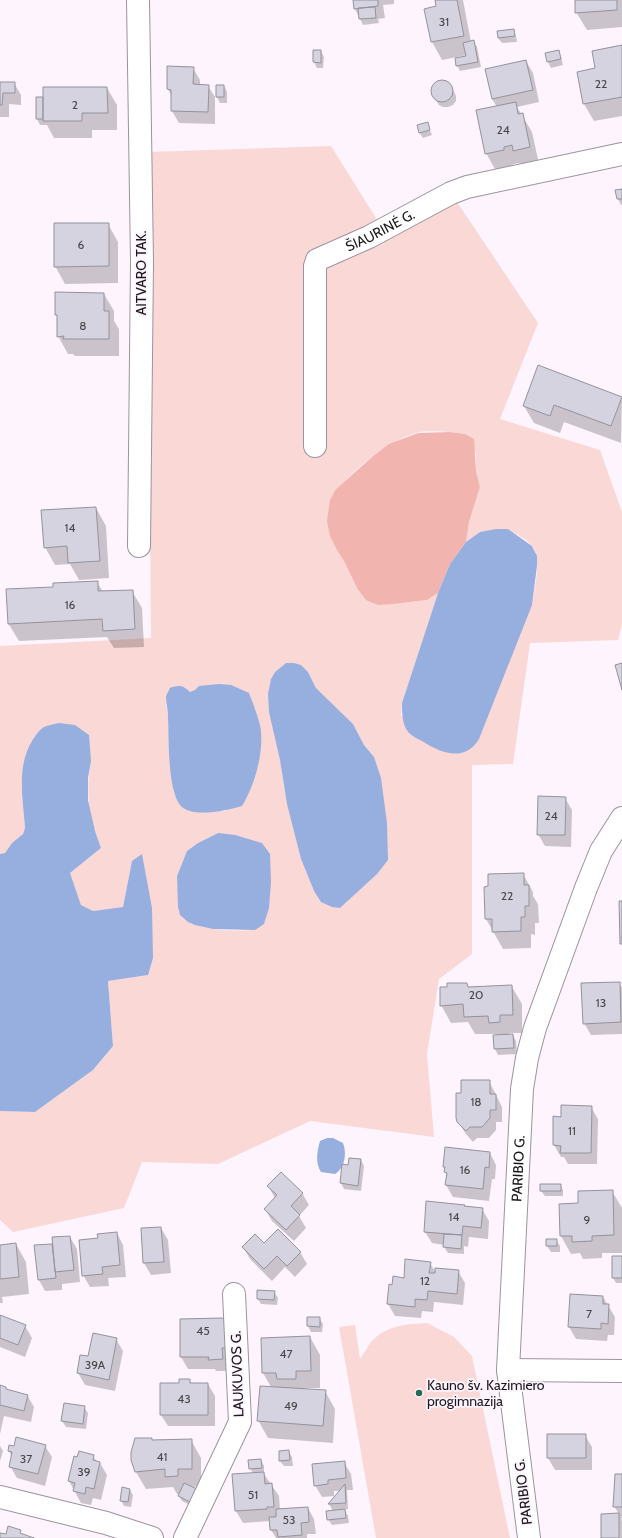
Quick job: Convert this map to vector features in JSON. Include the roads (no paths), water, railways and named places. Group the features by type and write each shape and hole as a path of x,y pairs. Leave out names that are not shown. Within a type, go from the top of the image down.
{"street":[{"name":"AITVARO TAK.","path":"138,0 142,254 140,546"},
{"name":"ŠIAURINĖ G.","path":"315,446 315,266 318,260 369,237 451,193 467,187 479,183 622,154"},
{"name":"PARIBIO G.","path":"529,1538 508,1370 522,1089 527,1058 535,1028 586,888 601,851 622,818"},
{"name":"LAUKUVOS G.","path":"185,1538 240,1422 234,1294"},
{"path":"508,1370 622,1371"},
{"path":"0,1496 106,1523 152,1538"}],"water":[{"path":"496,529 508,529 532,546 537,556 532,605 479,739 467,751 453,754 430,746 409,733 402,715 402,703 438,593 450,564 466,542 480,532"},
{"path":"286,663 301,665 308,672 316,688 353,724 364,745 374,757 381,778 387,823 388,860 377,874 340,908 332,907 321,902 314,891 301,859 287,804 280,760 269,712 268,694 271,679 275,672"},
{"path":"219,684 231,685 249,693 260,725 261,745 258,767 247,798 242,806 212,812 195,812 182,807 177,800 171,778 166,696 170,688 176,686 181,686 190,692 199,686"},
{"path":"59,723 75,725 89,735 91,761 88,778 88,800 95,831 101,848 70,873 81,905 93,911 123,907 132,861 142,854 152,908 153,958 148,975 108,981 113,1046 93,1070 35,1112 0,1111 0,854 5,853 12,843 23,834 25,828 22,773 27,751 33,739 40,730 46,726"},
{"path":"218,833 235,835 262,843 270,854 271,882 269,908 264,924 255,930 213,929 195,925 188,922 180,915 178,907 177,876 187,851 198,843"},
{"path":"327,1138 333,1138 343,1143 345,1151 343,1164 335,1174 321,1172 317,1161 320,1141"}],"place":[{"name":"Kauno šv. Kazimiero progimnazija","path":"419,1393"}]}
